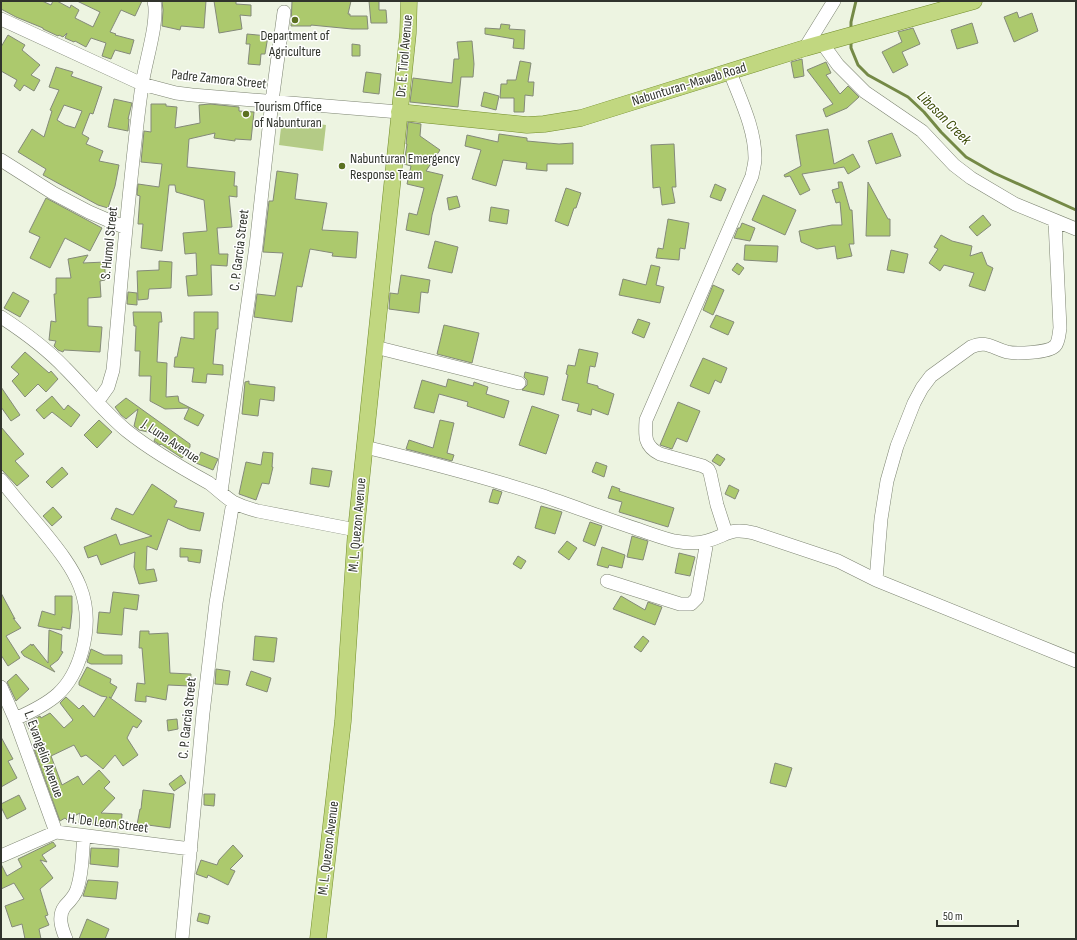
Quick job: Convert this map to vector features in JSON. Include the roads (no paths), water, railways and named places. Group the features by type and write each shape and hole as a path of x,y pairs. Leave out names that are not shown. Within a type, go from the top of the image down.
{"main road":[{"name":"Dr. E. Tirol Avenue","path":"399,112 408,33 409,1"},
{"name":"Nabunturan-Mawab Road","path":"399,112 526,125 544,124 581,118 828,41 974,1"},
{"name":"M. L. Quezon Avenue","path":"318,939 343,721 356,530 399,112"}],"street":[{"name":"S. Humol Street","path":"98,401 108,387 113,370 126,228 142,84 155,16 154,1"},
{"path":"805,48 834,1"},
{"name":"C. P. Garcia Street","path":"221,492 256,246 272,100 284,12"},
{"name":"Padre Zamora Street","path":"1,19 142,84 176,92 192,95 272,100 399,112"},
{"path":"828,41 838,65 864,92 922,131 954,165 971,178 1016,204 1076,230"},
{"path":"726,533 708,469 703,466 653,451 647,444 645,435 646,420 752,176 755,160 749,124 730,72"},
{"path":"1,160 53,193 89,212 126,228"},
{"path":"876,580 881,519 889,474 896,446 922,388 931,376 971,347 978,344 988,344 1008,352 1017,353 1047,350 1055,346 1059,338 1060,328 1055,221"},
{"name":"J. Luna Avenue","path":"1,317 26,333 64,366 113,418 127,430 168,459 221,492 233,502 246,508 258,511 356,530"},
{"path":"375,347 519,383"},
{"path":"365,446 413,458 540,495 602,518 675,541 692,543 707,541 726,533 745,531 838,561 876,580 1076,661"},
{"path":"1,480 65,558 74,572 82,590 86,608 84,644 75,673 67,686 54,698 38,709 15,719"},
{"name":"C. P. Garcia Street","path":"182,939 203,713 215,611 233,502"},
{"path":"607,581 680,604 691,604 698,598 707,541"},
{"name":"L. Evangelio Avenue","path":"1,688 15,719 56,832"},
{"name":"H. De Leon Street","path":"1,856 56,832 191,849"},
{"path":"66,939 62,926 61,913 75,895 77,889 80,878 84,836"}],"waterway":[{"name":"Libasan Creek","path":"851,30 851,22 856,1"},
{"name":"Libasan Creek","path":"851,40 851,48 858,65 868,75 908,97 966,157 994,173 1076,210"}],"place":[{"name":"Department of Agriculture","path":"295,20"},
{"name":"Tourism Office of Nabunturan","path":"246,114"},
{"name":"Nabunturan Emergency Response Team","path":"342,166"}]}
